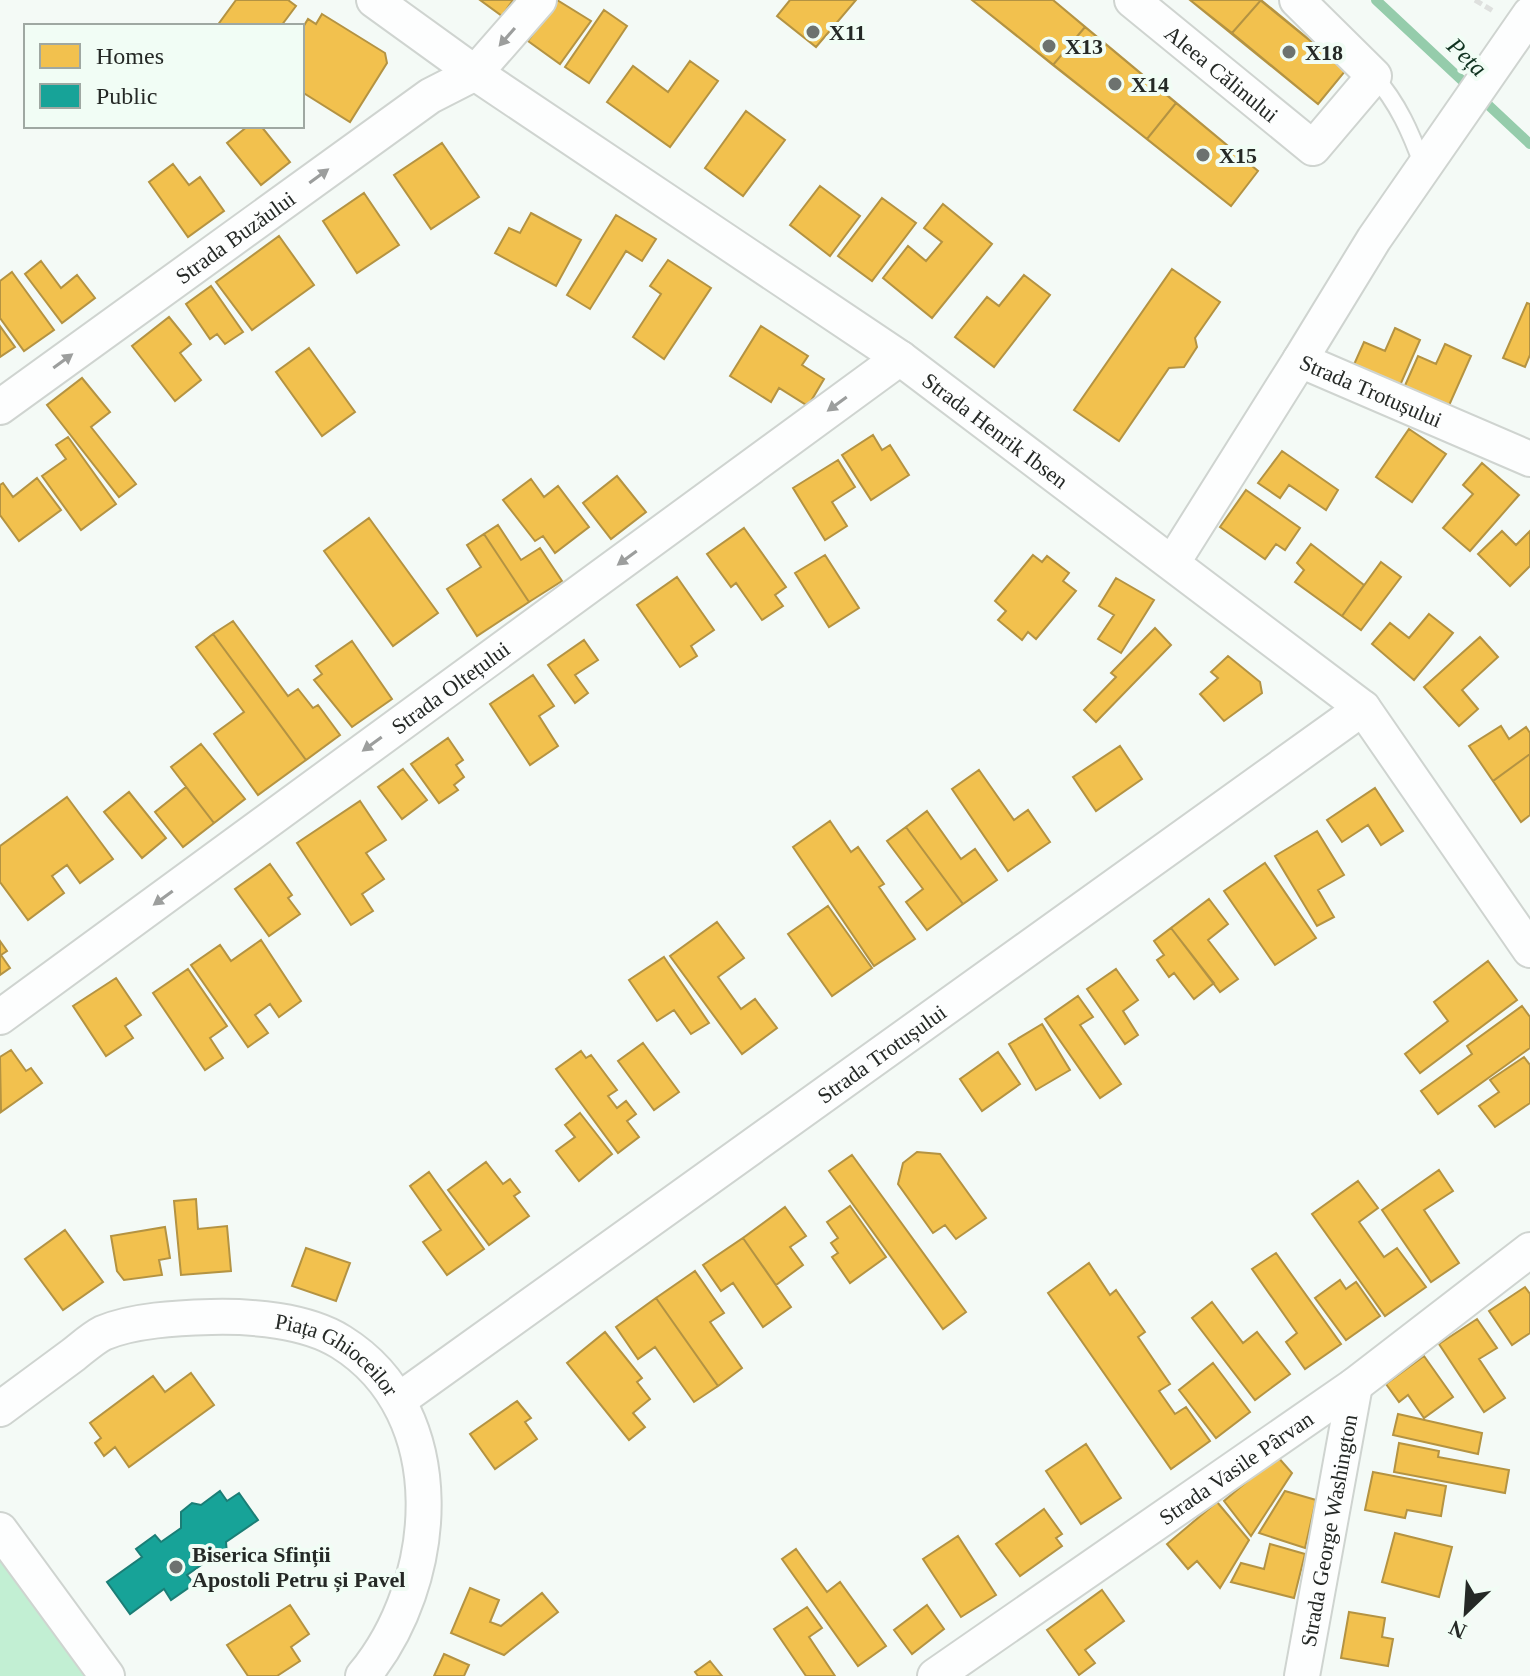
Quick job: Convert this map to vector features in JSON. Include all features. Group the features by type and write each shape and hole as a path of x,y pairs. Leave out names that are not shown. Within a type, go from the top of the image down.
{"street":[{"name":"Strada Henrik Ibsen","path":"374,0 475,73 900,358 1363,708 1530,950"},
{"path":"475,73 539,0"},
{"name":"Aleea Călinului","path":"1132,0 1313,148 1374,76"},
{"path":"1297,0 1374,76"},
{"path":"1300,360 1423,166 1522,24"},
{"name":"Strada Buzăului","path":"0,407 430,96 475,73"},
{"name":"Strada Oltețului","path":"0,1017 900,358"},
{"name":"Strada Trotușului","path":"1173,562 1300,360 1530,459"},
{"name":"Strada Trotușului","path":"399,1400 1363,708"},
{"name":"Strada Vasile Pârvan","path":"935,1676 1355,1385 1530,1250"},
{"name":"Piața Ghioceilor","path":"0,1409 102,1334 182,1318 222,1317 275,1321 340,1341 375,1369 399,1400 418,1456 424,1495 422,1535 406,1604 394,1631 363,1676"},
{"name":"Strada George Washington","path":"1302,1676 1355,1385"},
{"path":"0,1530 107,1676"}],"lane":[{"path":"1374,76 1389,93 1411,131 1423,166"}],"path":[{"path":"1475,0 1495,12 1503,0"}],"green space":[{"path":"0,1530 107,1676 0,1676"}],"building: Homes":[{"path":"236,0 288,0 296,6 282,24 218,24"},
{"path":"480,0 513,0 502,16"},
{"path":"557,0 591,21 560,64 528,41"},
{"name":"X11","path":"790,0 856,0 816,47 777,16"},
{"name":"X11","path":"790,0 856,0 816,47 777,16"},
{"path":"972,0 1053,0 1258,171 1231,206"},
{"name":"X13","path":"972,0 1053,0 1085,27 1053,65"},
{"name":"X18","path":"1190,0 1260,0 1346,70 1318,104"},
{"path":"1190,0 1261,0 1232,33"},
{"name":"X18","path":"1261,0 1346,70 1318,104 1232,33"},
{"path":"604,10 627,26 589,83 565,67"},
{"path":"322,14 385,53 387,63 350,122 304,93 304,26 308,19 316,24"},
{"name":"X14","path":"1085,27 1176,103 1147,139 1053,65"},
{"path":"690,61 718,81 670,147 607,102 633,66 668,92"},
{"name":"X15","path":"1176,103 1258,171 1231,206 1147,139"},
{"path":"746,111 785,140 743,196 705,168"},
{"path":"246,128 263,128 290,162 261,185 227,143"},
{"path":"442,143 479,197 431,229 394,175"},
{"path":"173,164 189,185 200,177 224,211 188,237 149,182"},
{"path":"820,186 860,216 830,256 790,225"},
{"path":"364,193 399,245 357,273 323,221"},
{"path":"882,198 916,223 872,281 838,256"},
{"path":"943,204 992,244 932,318 883,278 908,246 926,261 942,242 924,228"},
{"path":"531,213 581,240 556,286 495,253 509,228 520,233"},
{"path":"616,215 656,239 642,261 626,251 590,309 567,295"},
{"path":"279,236 314,285 252,330 216,282"},
{"path":"668,260 711,288 664,359 633,337 661,294 650,286"},
{"path":"41,261 61,288 77,275 95,298 62,323 25,274"},
{"path":"1172,269 1220,302 1195,338 1197,347 1184,367 1169,368 1119,441 1074,410"},
{"path":"12,272 54,330 24,351 0,318 0,281"},
{"path":"1024,275 1050,295 994,367 955,337 987,297 999,306"},
{"path":"211,286 243,332 225,344 217,334 210,339 186,304"},
{"path":"1527,303 1530,304 1530,355 1525,367 1503,358"},
{"path":"169,317 191,344 180,353 201,380 175,401 132,346"},
{"path":"0,326 15,347 0,357"},
{"path":"761,326 808,356 802,365 824,379 808,406 779,388 771,402 730,376"},
{"path":"1395,328 1420,340 1398,390 1352,369 1364,342 1385,351"},
{"path":"1445,344 1471,356 1447,410 1403,390 1418,356 1436,364"},
{"path":"309,348 355,412 322,436 276,372"},
{"path":"82,378 110,412 91,427 136,484 119,497 47,405"},
{"path":"1409,429 1446,454 1412,502 1376,477"},
{"path":"873,435 882,450 890,445 909,475 871,500 842,455"},
{"path":"68,437 116,504 81,530 42,476 66,459 56,445"},
{"path":"1282,451 1338,490 1326,510 1289,485 1280,498 1258,483"},
{"path":"838,460 855,487 832,502 847,526 825,540 793,488"},
{"path":"1482,463 1519,495 1470,551 1443,528 1473,494 1463,485"},
{"path":"617,476 646,512 611,539 583,503"},
{"path":"37,478 61,510 19,541 0,515 0,485 3,483 13,497"},
{"path":"531,479 544,497 558,486 589,527 555,553 543,536 535,541 503,500"},
{"path":"1246,490 1300,528 1285,550 1276,544 1265,559 1220,527"},
{"path":"369,518 438,613 393,646 324,551"},
{"path":"498,525 521,560 540,548 562,581 529,602 484,534"},
{"path":"744,528 786,587 775,595 783,606 762,620 736,583 731,587 707,554"},
{"path":"1502,531 1516,545 1530,531 1530,566 1510,586 1478,554"},
{"path":"484,534 529,602 477,636 447,589 481,567 467,545"},
{"path":"1311,544 1364,585 1342,616 1295,582 1304,570 1297,563"},
{"path":"825,555 859,608 829,627 795,573"},
{"path":"1033,555 1042,562 1047,556 1069,573 1063,581 1076,591 1036,639 1028,632 1022,640 998,620 1006,611 995,601"},
{"path":"1381,562 1401,577 1361,630 1342,616"},
{"path":"677,577 714,630 691,646 697,656 680,667 637,605"},
{"path":"1116,578 1154,600 1121,653 1098,639 1114,615 1099,606"},
{"path":"1429,614 1453,633 1414,680 1372,644 1390,623 1409,638"},
{"path":"233,621 288,696 298,689 313,708 318,705 340,735 306,760 213,634"},
{"path":"1155,628 1171,645 1096,722 1084,710 1116,677 1111,673"},
{"path":"213,634 306,760 258,795 214,734 244,712 196,647"},
{"path":"1480,637 1498,657 1462,690 1478,709 1459,726 1424,687"},
{"path":"584,640 598,660 575,675 588,693 575,703 548,665"},
{"path":"352,641 392,699 352,727 314,680 322,674 316,666"},
{"path":"1228,656 1260,682 1262,693 1224,721 1200,694 1218,678 1211,672"},
{"path":"533,675 554,706 539,716 558,746 530,765 490,704"},
{"path":"1501,726 1509,739 1526,727 1530,733 1530,754 1493,781 1469,746"},
{"path":"448,738 463,760 456,765 464,777 454,785 458,790 439,803 411,764"},
{"path":"201,744 245,799 214,823 171,767"},
{"path":"1120,746 1142,779 1096,811 1073,777"},
{"path":"1530,754 1530,815 1521,822 1493,781"},
{"path":"403,769 427,800 402,819 378,787"},
{"path":"979,770 1014,820 1028,810 1050,842 1008,871 952,789"},
{"path":"186,787 214,823 183,847 155,812"},
{"path":"1375,788 1403,831 1381,845 1368,825 1342,842 1327,820"},
{"path":"129,792 166,838 142,858 104,812"},
{"path":"67,797 113,859 80,883 67,865 52,876 64,893 28,920 0,882 0,846"},
{"path":"360,801 386,840 366,853 384,879 362,894 373,911 351,925 297,843"},
{"path":"927,811 961,859 975,849 997,880 963,904 906,827"},
{"path":"830,821 851,852 858,847 884,884 879,887 915,939 874,966 793,847"},
{"path":"906,827 963,904 927,930 906,902 923,889 887,841"},
{"path":"1317,831 1344,875 1318,890 1334,917 1317,926 1275,856"},
{"path":"1265,863 1316,938 1275,965 1224,891"},
{"path":"270,864 292,895 288,898 300,914 269,936 235,889"},
{"path":"1209,899 1228,924 1208,940 1238,979 1220,992 1171,928"},
{"path":"828,906 872,968 832,996 788,934"},
{"path":"717,922 744,958 718,977 741,1009 755,999 777,1028 742,1054 670,956"},
{"path":"1171,928 1214,983 1194,999 1174,973 1169,977 1157,960 1164,955 1154,941"},
{"path":"261,940 301,1001 279,1017 270,1004 255,1015 268,1033 248,1047 191,965 220,945 231,961"},
{"path":"0,941 7,951 1,955 10,968 0,975"},
{"path":"664,957 709,1023 691,1034 674,1010 657,1021 629,980"},
{"path":"1488,961 1517,1000 1420,1073 1405,1054 1448,1021 1434,1002"},
{"path":"188,969 227,1026 210,1038 223,1058 205,1070 153,993"},
{"path":"1116,969 1138,1000 1123,1011 1138,1035 1125,1044 1087,989"},
{"path":"116,978 141,1015 125,1026 133,1038 106,1056 73,1006"},
{"path":"1078,996 1093,1017 1080,1025 1121,1084 1100,1098 1045,1019"},
{"path":"1522,1006 1530,1017 1530,1048 1438,1114 1421,1091 1472,1054 1467,1046"},
{"path":"1042,1024 1070,1070 1036,1090 1009,1044"},
{"path":"643,1043 679,1092 654,1110 618,1061"},
{"path":"11,1050 26,1071 31,1068 42,1083 1,1112 0,1057"},
{"path":"581,1051 586,1058 591,1055 617,1090 608,1096 617,1108 626,1101 636,1114 627,1121 639,1137 618,1153 556,1069"},
{"path":"998,1052 1020,1084 982,1111 960,1079"},
{"path":"1524,1057 1530,1065 1530,1103 1495,1127 1479,1106 1499,1092 1490,1080"},
{"path":"580,1113 612,1154 579,1181 556,1151 575,1137 565,1125"},
{"path":"917,1152 940,1154 986,1218 956,1239 945,1225 933,1233 898,1184 903,1163"},
{"path":"852,1155 966,1312 943,1329 829,1171"},
{"path":"486,1162 503,1184 510,1179 520,1192 514,1196 529,1216 489,1245 448,1190"},
{"path":"1439,1170 1453,1191 1424,1210 1459,1263 1431,1282 1382,1210"},
{"path":"429,1172 484,1249 447,1275 423,1242 441,1230 410,1186"},
{"path":"1358,1181 1378,1208 1359,1222 1384,1257 1397,1248 1426,1287 1385,1316 1312,1214"},
{"path":"196,1199 198,1229 227,1226 231,1271 181,1275 174,1201"},
{"path":"850,1206 886,1257 850,1283 832,1257 838,1253 831,1243 838,1238 827,1222"},
{"path":"785,1207 806,1236 790,1247 803,1265 776,1285 743,1238"},
{"path":"165,1227 170,1258 159,1260 162,1275 124,1280 117,1271 111,1236"},
{"path":"65,1230 103,1282 63,1310 25,1259"},
{"path":"743,1238 791,1307 763,1327 733,1283 721,1291 703,1265"},
{"path":"306,1248 350,1263 336,1301 292,1286"},
{"path":"1276,1253 1341,1344 1305,1369 1286,1342 1297,1333 1252,1269"},
{"path":"1089,1263 1110,1295 1116,1290 1145,1332 1138,1337 1170,1384 1159,1391 1175,1414 1186,1407 1210,1441 1171,1469 1048,1293"},
{"path":"695,1271 724,1313 710,1322 742,1368 718,1386 656,1298"},
{"path":"1340,1280 1346,1289 1356,1282 1380,1316 1346,1340 1315,1298"},
{"path":"1525,1287 1530,1294 1530,1333 1512,1345 1489,1311"},
{"path":"656,1298 718,1386 694,1402 655,1347 638,1359 616,1327"},
{"path":"1212,1302 1243,1343 1257,1332 1290,1374 1255,1400 1192,1318"},
{"path":"1477,1319 1497,1348 1479,1359 1505,1398 1484,1412 1439,1344"},
{"path":"605,1332 642,1378 637,1382 650,1399 633,1413 645,1427 629,1440 567,1363"},
{"path":"1424,1356 1453,1397 1424,1418 1408,1395 1399,1402 1386,1384"},
{"path":"1213,1363 1250,1412 1216,1438 1179,1390"},
{"path":"191,1373 214,1405 129,1467 115,1447 104,1456 95,1443 101,1438 90,1423 153,1376 165,1392"},
{"path":"517,1401 531,1418 525,1422 537,1439 495,1469 470,1434"},
{"path":"1398,1414 1482,1433 1478,1454 1393,1435"},
{"path":"1399,1443 1439,1451 1438,1457 1509,1470 1505,1493 1394,1472"},
{"path":"1086,1444 1121,1498 1081,1524 1046,1471"},
{"path":"1277,1456 1292,1473 1251,1536 1224,1501"},
{"path":"1373,1472 1446,1486 1441,1516 1407,1510 1405,1518 1365,1510"},
{"path":"1285,1491 1316,1500 1305,1548 1259,1533"},
{"path":"1217,1502 1249,1540 1220,1588 1197,1561 1188,1569 1167,1544"},
{"path":"1044,1509 1062,1534 1056,1538 1062,1546 1020,1576 996,1544"},
{"path":"1395,1533 1452,1547 1439,1597 1382,1582"},
{"path":"958,1536 996,1595 961,1617 923,1559"},
{"path":"1270,1544 1305,1554 1294,1598 1231,1582 1241,1563 1264,1569"},
{"path":"796,1549 827,1592 840,1582 886,1646 858,1666 782,1559"},
{"path":"470,1588 499,1600 490,1622 501,1626 542,1593 558,1612 504,1655 451,1633"},
{"path":"1102,1590 1124,1621 1085,1650 1095,1663 1079,1675 1047,1630"},
{"path":"290,1605 309,1634 291,1647 300,1661 277,1676 248,1676 227,1645"},
{"path":"927,1605 944,1629 912,1654 894,1630"},
{"path":"807,1607 822,1628 809,1637 835,1676 806,1676 774,1629"},
{"path":"1349,1612 1385,1618 1382,1637 1393,1639 1388,1666 1341,1658"},
{"path":"444,1654 469,1665 464,1676 434,1676"},
{"path":"710,1661 722,1676 698,1676 695,1672"}],"building: Public":[{"path":"220,1491 227,1501 239,1493 258,1520 226,1542 227,1554 217,1563 207,1561 187,1575 194,1584 171,1600 164,1589 130,1614 107,1582 142,1557 136,1549 155,1535 161,1542 181,1528 181,1512 192,1503 201,1505"}],"waterway":[{"name":"Peța","path":"1376,0 1530,144"}],"place":[{"name":"X11","path":"813,32"},
{"name":"X13","path":"1049,46"},
{"name":"X18","path":"1289,52"},
{"name":"X14","path":"1115,84"},
{"name":"X15","path":"1203,155"},
{"name":"Biserica Sfinții Apostoli Petru și Pavel","path":"176,1567"}]}
